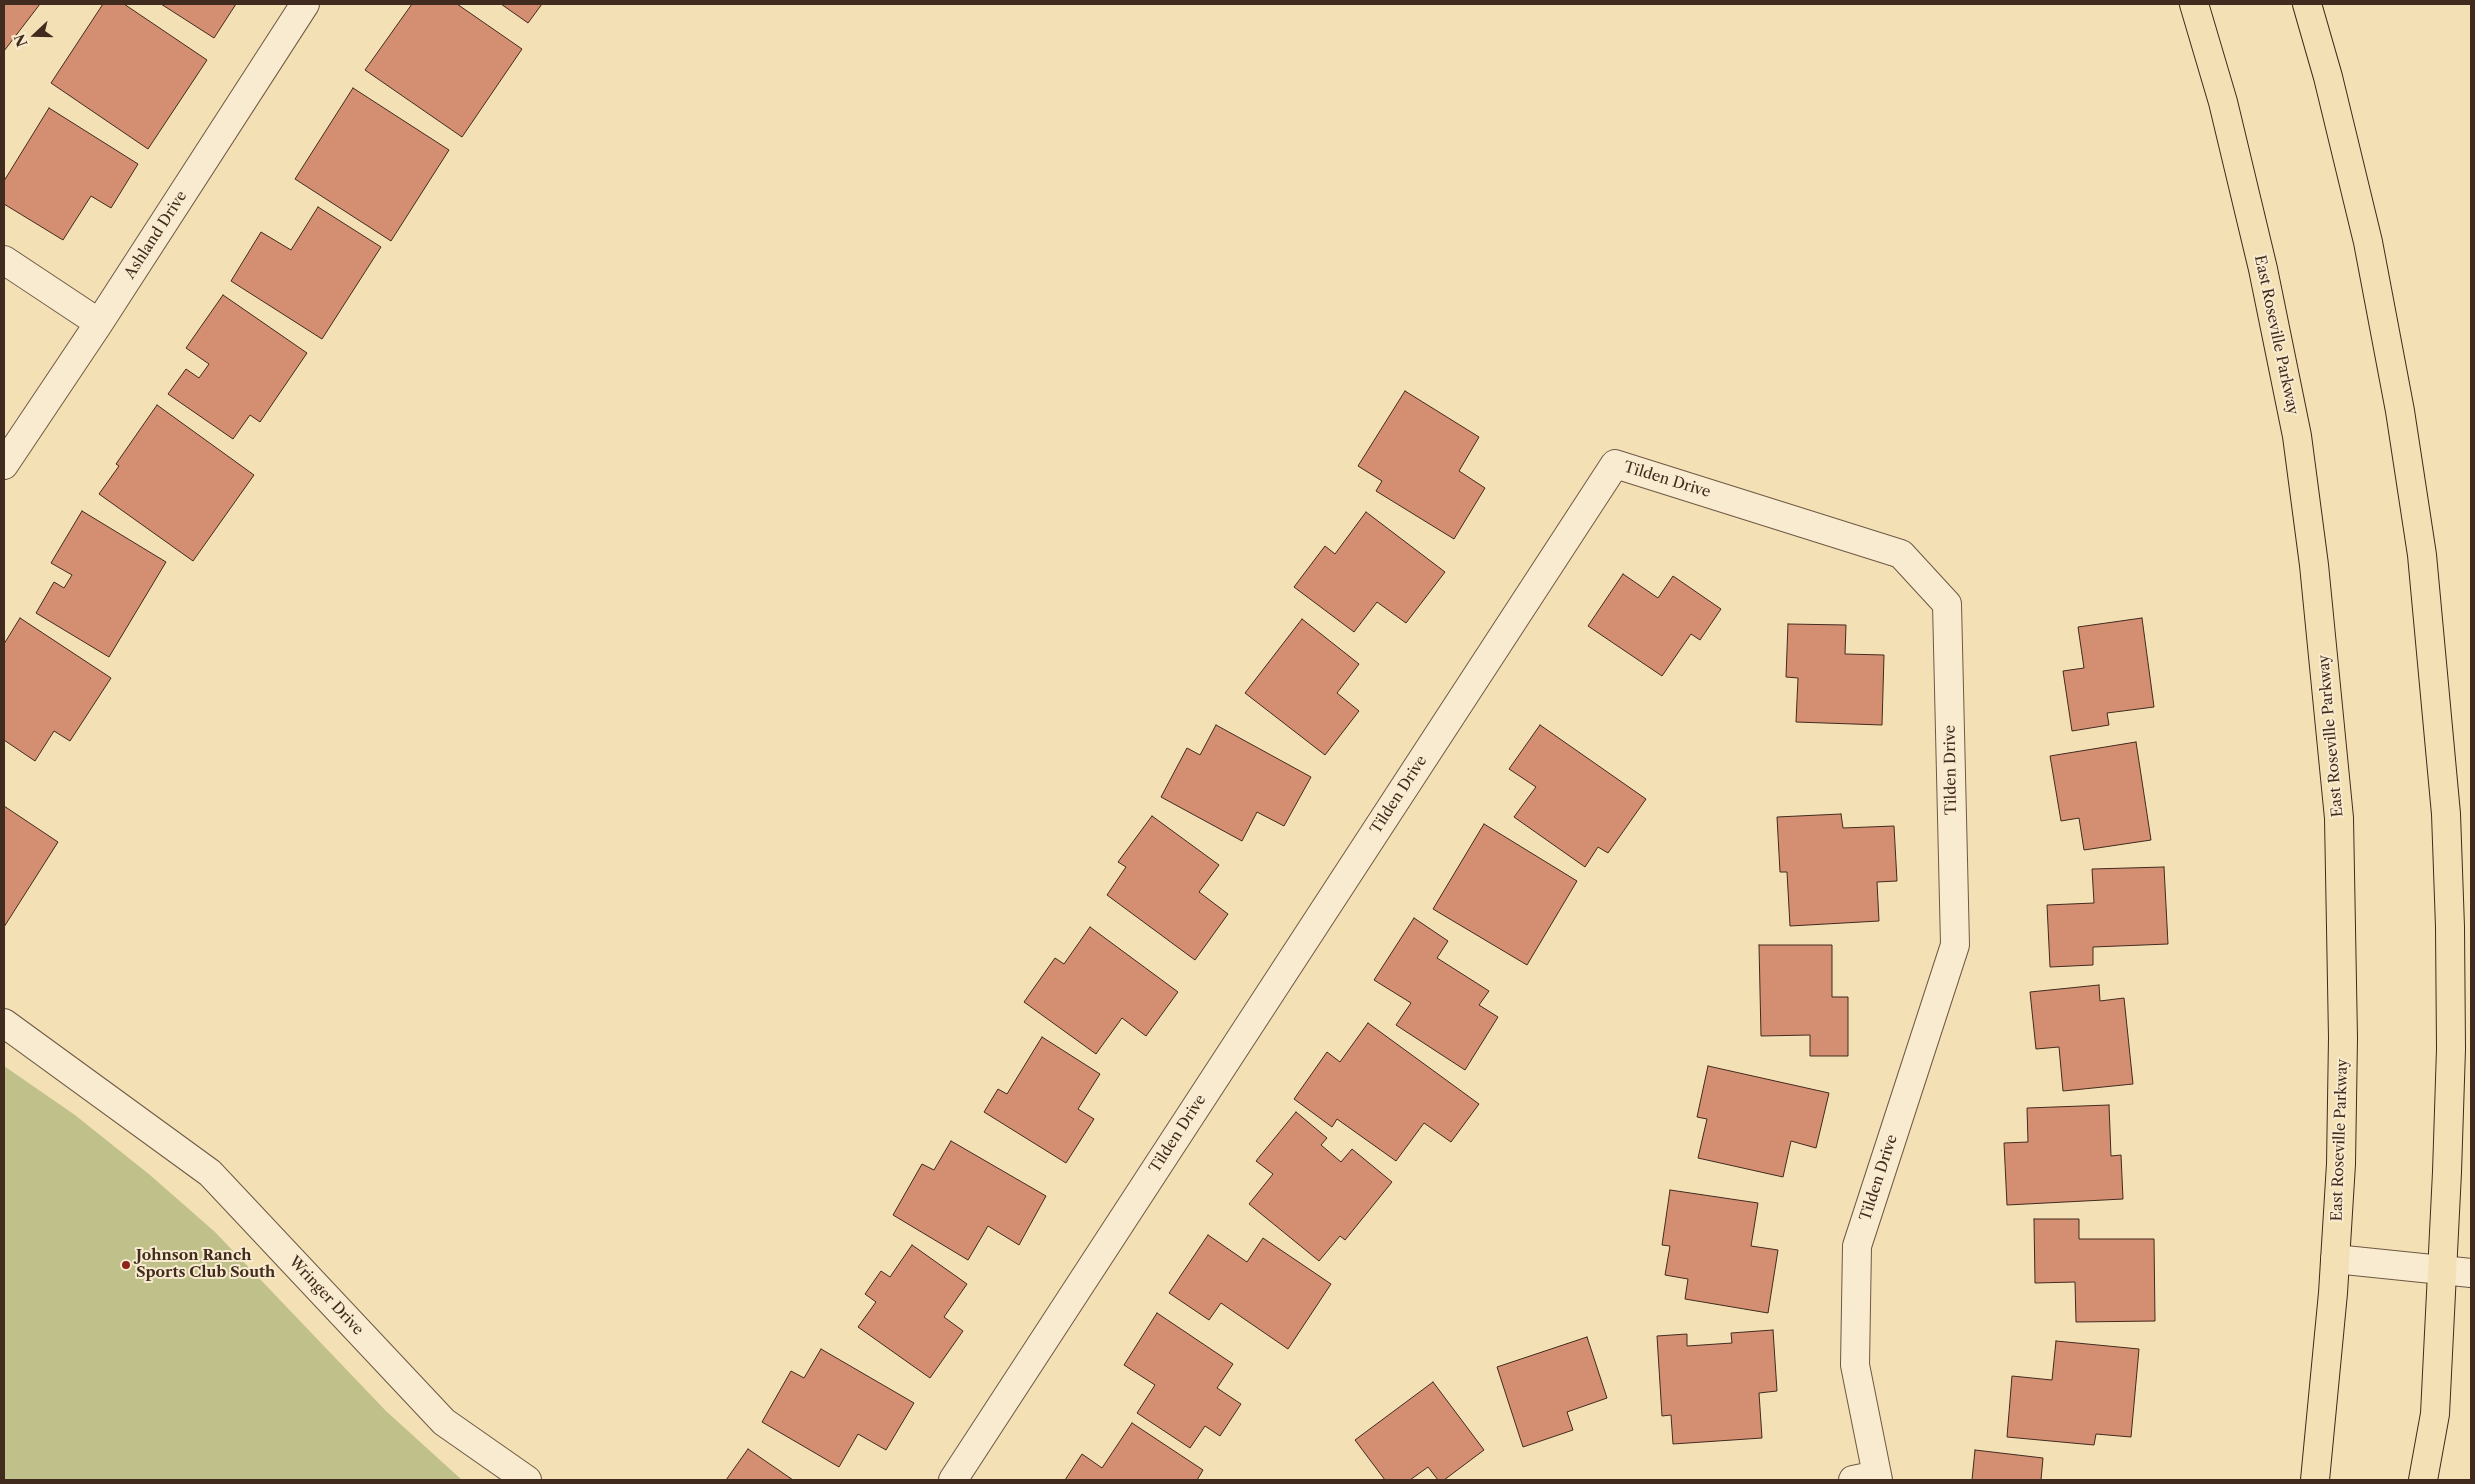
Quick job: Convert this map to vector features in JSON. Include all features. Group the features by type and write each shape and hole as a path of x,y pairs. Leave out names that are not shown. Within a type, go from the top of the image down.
{"main road":[{"name":"East Roseville Parkway","path":"2194,4 2223,102 2264,269 2297,436 2315,575 2339,818 2344,1038 2341,1164 2324,1396 2315,1480"},
{"path":"2307,4 2328,77 2368,242 2400,411 2422,555 2446,814 2450,927 2451,1049 2443,1270 2435,1414 2423,1480"}],"street":[{"name":"Ashland Drive","path":"4,464 99,324 305,4"},
{"path":"4,260 99,324"},
{"name":"Tilden Drive","path":"953,1480 1615,464 1901,554 1947,604 1955,945 1857,1246 1855,1365 1869,1479"},
{"name":"Wringer Drive","path":"4,1023 210,1173 444,1422 527,1480"},
{"path":"2334,1259 2471,1273"}],"green space":[{"name":"Johnson Ranch Sports Club South","path":"4,1066 75,1115 150,1175 215,1232 386,1411 462,1480 4,1480"}],"building":[{"path":"4,4 40,4 4,51"},
{"path":"103,4 124,4 207,60 148,149 51,83"},
{"path":"161,4 236,4 214,38"},
{"path":"412,4 457,4 522,49 462,137 365,70"},
{"path":"501,4 542,4 528,23"},
{"path":"353,88 449,150 391,241 295,179"},
{"path":"49,108 138,164 111,208 91,196 63,240 4,204 4,181"},
{"path":"318,207 381,247 322,339 231,281 261,232 291,250"},
{"path":"223,295 307,353 260,422 250,415 233,439 168,394 186,369 199,378 209,364 186,348"},
{"path":"1405,391 1479,437 1459,471 1485,488 1454,539 1376,491 1382,481 1358,466"},
{"path":"157,405 254,475 193,561 99,494 119,466 116,464"},
{"path":"82,511 166,562 109,657 36,613 54,582 64,588 72,575 51,563"},
{"path":"1366,512 1445,572 1406,623 1377,602 1354,632 1294,587 1325,546 1335,554"},
{"path":"1623,574 1658,598 1673,576 1721,609 1700,640 1691,634 1662,676 1588,626"},
{"path":"20,618 111,678 70,741 54,731 35,761 4,740 4,644"},
{"path":"2142,618 2154,707 2107,713 2109,725 2072,731 2063,671 2084,668 2078,627"},
{"path":"1302,619 1359,664 1337,693 1359,711 1325,755 1245,693"},
{"path":"1788,624 1846,625 1845,654 1884,655 1882,725 1796,722 1798,678 1786,677"},
{"path":"1216,725 1311,777 1284,826 1257,812 1242,841 1161,797 1187,748 1200,755"},
{"path":"1540,725 1646,799 1608,853 1598,847 1585,867 1514,817 1536,787 1509,769"},
{"path":"2136,742 2151,840 2084,850 2079,818 2061,821 2050,756"},
{"path":"4,806 58,842 4,927"},
{"path":"1841,814 1843,828 1894,826 1897,881 1877,882 1879,921 1790,926 1787,872 1780,872 1777,817"},
{"path":"1152,816 1219,865 1199,892 1228,914 1195,960 1107,895 1126,867 1118,862"},
{"path":"1484,824 1577,881 1527,965 1433,909"},
{"path":"2164,867 2168,944 2093,947 2093,965 2050,967 2047,905 2094,903 2092,869"},
{"path":"1414,918 1448,941 1437,958 1489,991 1479,1005 1498,1017 1465,1070 1396,1025 1411,1003 1374,980"},
{"path":"1090,927 1178,992 1146,1036 1122,1018 1096,1054 1024,1002 1055,958 1064,964"},
{"path":"1759,945 1832,945 1832,997 1848,997 1848,1056 1810,1056 1810,1035 1761,1036"},
{"path":"2099,985 2100,1001 2124,998 2133,1084 2063,1091 2059,1047 2036,1049 2030,992"},
{"path":"1368,1023 1479,1104 1451,1142 1424,1123 1396,1161 1337,1119 1332,1127 1294,1099 1327,1052 1340,1062"},
{"path":"1042,1037 1100,1074 1078,1109 1094,1119 1066,1163 984,1112 998,1089 1007,1094"},
{"path":"1708,1066 1829,1093 1816,1148 1791,1141 1783,1177 1698,1158 1707,1119 1697,1117"},
{"path":"2109,1105 2111,1156 2121,1155 2123,1199 2007,1205 2004,1143 2028,1142 2027,1108"},
{"path":"1296,1112 1327,1138 1321,1145 1341,1162 1352,1149 1392,1182 1345,1240 1340,1236 1319,1261 1249,1204 1273,1174 1256,1161"},
{"path":"951,1141 1046,1196 1019,1245 988,1226 968,1260 893,1215 922,1164 934,1170"},
{"path":"1670,1190 1758,1203 1751,1246 1778,1250 1768,1313 1685,1299 1688,1279 1665,1275 1670,1246 1662,1245"},
{"path":"2034,1219 2079,1219 2079,1239 2154,1239 2155,1321 2076,1322 2075,1282 2035,1283"},
{"path":"1208,1235 1247,1262 1263,1238 1331,1284 1288,1349 1221,1303 1209,1320 1169,1293"},
{"path":"912,1245 967,1284 944,1317 963,1331 930,1378 858,1327 876,1302 865,1294 881,1271 890,1277"},
{"path":"1157,1313 1233,1364 1217,1388 1241,1404 1220,1436 1205,1426 1190,1448 1137,1413 1155,1385 1124,1365"},
{"path":"1773,1330 1777,1391 1759,1393 1762,1438 1673,1444 1671,1415 1662,1416 1657,1336 1687,1334 1687,1346 1732,1343 1731,1333"},
{"path":"1587,1337 1607,1398 1567,1412 1573,1430 1523,1447 1497,1367"},
{"path":"2056,1341 2139,1349 2131,1437 2096,1434 2094,1445 2007,1437 2012,1376 2052,1380"},
{"path":"821,1349 914,1403 886,1450 858,1434 839,1467 762,1422 791,1371 804,1378"},
{"path":"1433,1382 1484,1450 1444,1480 1438,1480 1428,1467 1410,1480 1385,1480 1355,1440"},
{"path":"1132,1423 1203,1470 1197,1480 1065,1480 1082,1454 1102,1468"},
{"path":"748,1449 793,1480 726,1480"},
{"path":"1975,1450 2043,1458 2041,1480 1972,1480"}],"place":[{"name":"Johnson Ranch Sports Club South","path":"126,1265"}]}
